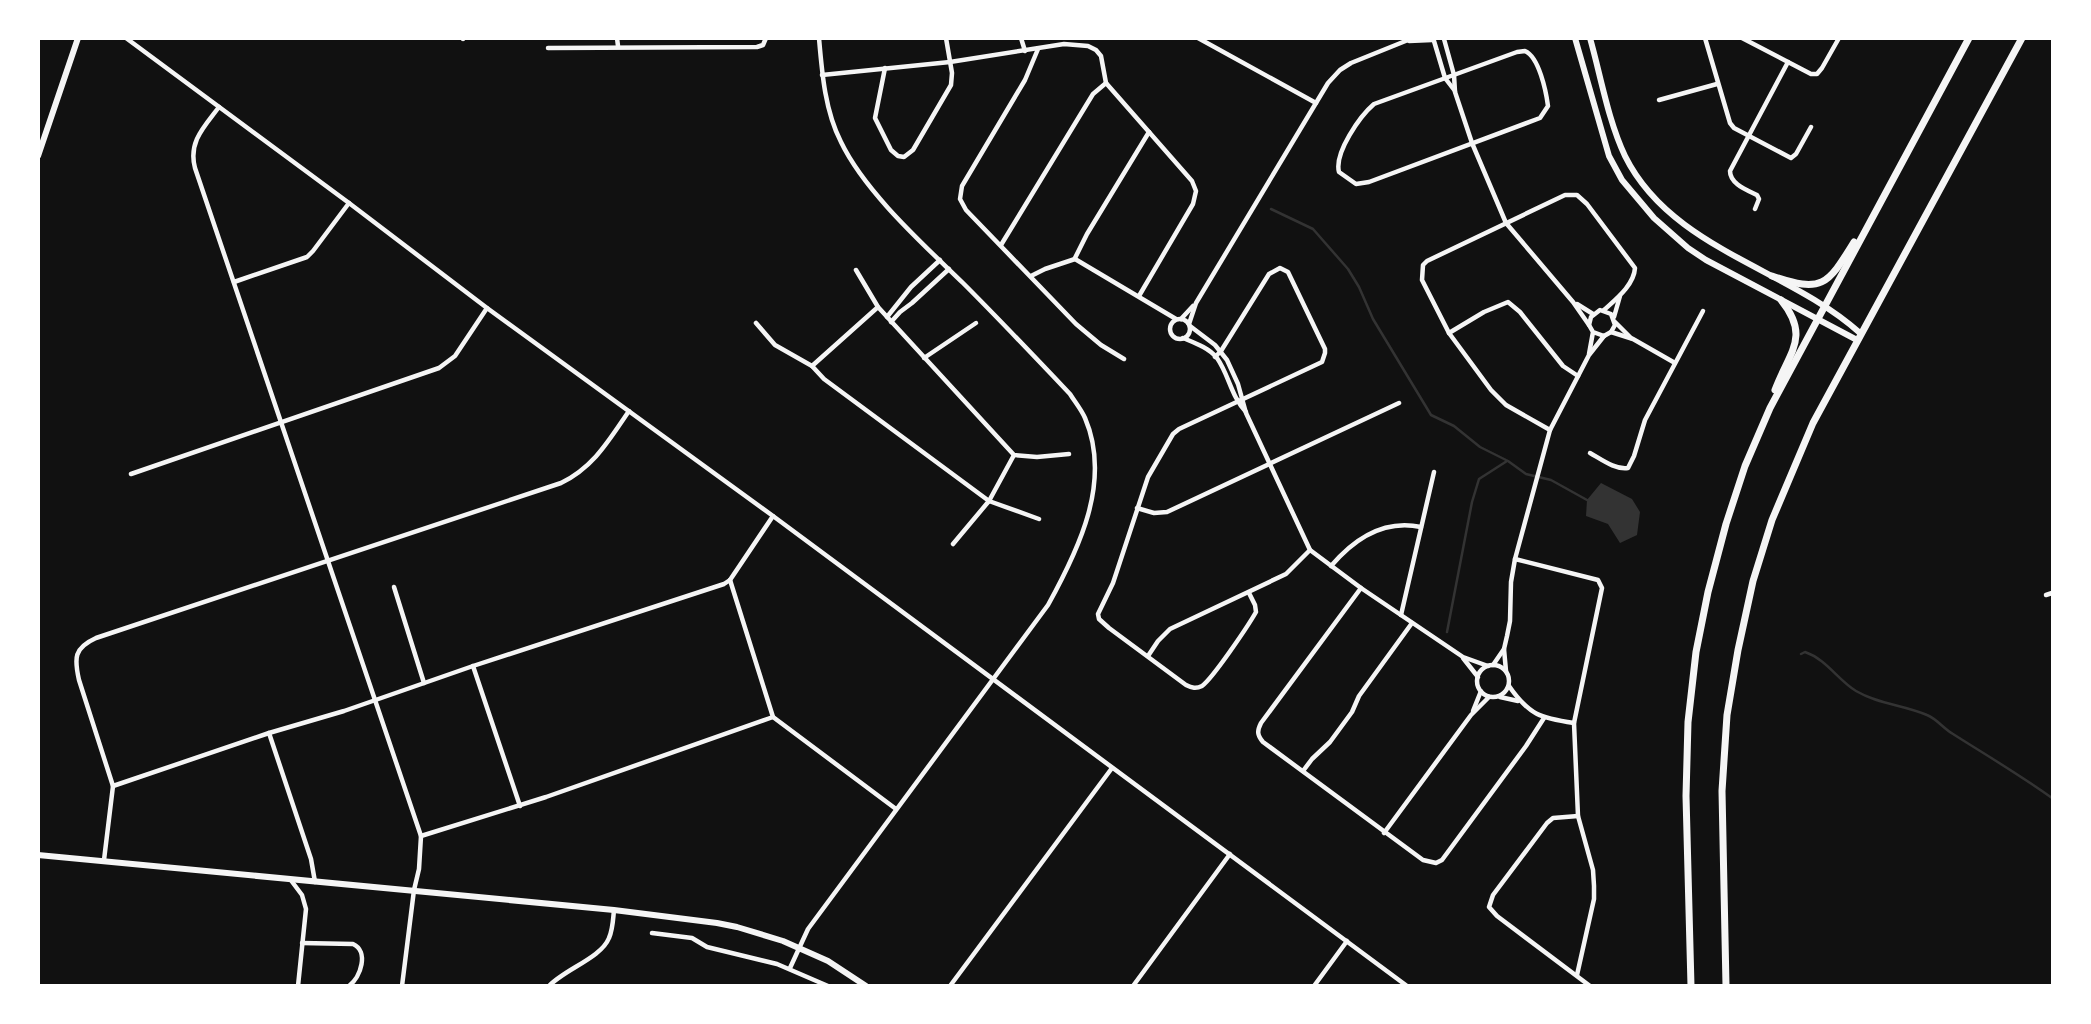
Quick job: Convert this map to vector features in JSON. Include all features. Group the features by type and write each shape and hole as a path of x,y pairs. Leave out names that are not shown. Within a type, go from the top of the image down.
{"main road":[{"path":"38,156 78,38"},
{"path":"1575,38 1609,156 1622,180 1654,218 1688,248 1730,275 1858,337"},
{"path":"1590,38 1625,156 1666,211 1690,230 1841,316 1858,337"},
{"path":"1690,985 1686,796 1688,722 1696,653 1708,592 1726,524 1745,466 1770,408 1969,38"},
{"path":"1726,985 1722,791 1727,715 1753,580 1772,520 1812,424 2022,38"},
{"path":"1772,276 1804,285 1818,284 1826,280 1844,258 1902,160"},
{"path":"1770,408 1797,334 1794,319 1781,300"},
{"path":"38,855 614,910 737,927 798,947 828,961 866,985"}],"street":[{"path":"126,38 487,308 1407,985"},
{"path":"566,38 566,47"},
{"path":"617,38 618,46"},
{"path":"666,38 667,47"},
{"path":"715,38 716,46"},
{"path":"548,48 761,47 766,38"},
{"path":"790,968 808,929 1048,605 1073,556 1090,506 1095,479 1091,436 1084,415 1070,394 875,192 855,167 836,132 822,75 818,38"},
{"path":"886,68 881,82 876,122 891,150 904,157 914,150 951,85 952,73 946,38"},
{"path":"1021,38 1025,51"},
{"path":"1198,38 1316,103"},
{"path":"1705,38 1717,84 1734,128 1791,158 1811,127"},
{"path":"1742,38 1811,74 1816,74 1822,68 1839,38"},
{"path":"1184,338 1190,332 1189,325 1196,303 1328,83 1351,63 1410,40 1445,39 1454,75 1455,92 1472,144 1506,223 1573,302 1589,325 1593,332 1589,355"},
{"path":"1433,40 1445,78 1455,92"},
{"path":"822,75 1038,50 1064,41 1096,50 1103,63 1106,83 1192,181 1196,191 1193,204 1139,296"},
{"path":"1038,50 1025,80 960,192 960,199 963,206 1076,324 1101,345 1124,359"},
{"path":"1525,51 1534,57 1548,106 1541,118 1362,183 1356,184 1339,172 1339,157 1367,110 1374,104 1454,75 1525,51"},
{"path":"1755,209 1759,199 1757,195 1735,183 1729,175 1788,62"},
{"path":"876,69 881,82"},
{"path":"1001,245 1093,94 1106,83"},
{"path":"1659,100 1717,84"},
{"path":"219,107 192,150 193,160 421,836 419,869 402,985"},
{"path":"1031,276 1075,259 1087,234 1149,132"},
{"path":"1550,430 1499,399 1449,333 1422,280 1423,265 1565,195 1577,195 1583,198 1635,268 1632,280 1620,295 1604,310 1593,314"},
{"path":"234,282 307,257 349,203"},
{"path":"1075,259 1162,312 1174,337 1184,338 1205,348 1216,357 1237,402 1246,413"},
{"path":"889,320 911,287 940,260"},
{"path":"1216,357 1269,274 1280,268 1288,271 1325,349 1324,358 1318,366 1173,434 1148,477 1113,583 1098,614 1103,623 1186,685 1199,688 1256,612 1249,593"},
{"path":"889,320 949,269"},
{"path":"856,270 889,320 1014,455 1037,457 1069,454"},
{"path":"1499,696 1508,686 1504,649 1510,621 1511,582 1515,559 1550,430 1589,355 1604,336 1611,332 1620,295"},
{"path":"1449,333 1484,312 1508,302 1520,312 1556,359 1578,376"},
{"path":"1573,302 1593,314"},
{"path":"1170,327 1196,303"},
{"path":"811,366 878,307"},
{"path":"131,474 439,368 455,356 487,308"},
{"path":"1604,310 1633,340"},
{"path":"1590,453 1616,467 1628,468 1645,420 1703,311"},
{"path":"1162,312 1189,325 1221,351 1238,384 1246,413 1310,550 1463,657 1498,666 1506,671"},
{"path":"1589,325 1593,314"},
{"path":"756,323 775,345 811,366 824,379 989,501 1039,519"},
{"path":"924,359 976,323"},
{"path":"1593,332 1604,336"},
{"path":"1611,332 1633,340 1675,363"},
{"path":"1138,508 1154,513 1167,512 1399,403"},
{"path":"104,860 113,786 76,665 80,648 96,638 572,478 592,462 629,411"},
{"path":"953,544 989,501 1014,455"},
{"path":"1401,615 1434,472"},
{"path":"113,786 712,588 730,580 773,516"},
{"path":"1331,566 1352,544 1364,537 1401,524 1421,527"},
{"path":"1148,656 1170,629 1286,574 1310,550"},
{"path":"1515,559 1601,582 1601,596 1574,723 1578,816 1593,870 1594,886 1594,899 1577,975"},
{"path":"730,580 773,717 896,809"},
{"path":"394,587 424,683"},
{"path":"1361,588 1261,723 1258,736 1384,833 1423,860 1436,863 1442,860 1544,718"},
{"path":"2046,595 2053,593"},
{"path":"1303,771 1330,742 1352,712 1359,696 1412,623"},
{"path":"1489,697 1478,687 1478,677 1504,649"},
{"path":"1463,657 1478,677"},
{"path":"473,666 520,806"},
{"path":"1508,686 1519,701 1544,718 1574,723"},
{"path":"1471,715 1481,691"},
{"path":"1384,833 1471,715 1489,697 1499,696 1519,701"},
{"path":"421,836 520,806 773,717"},
{"path":"269,733 311,859 315,882"},
{"path":"950,985 1112,768"},
{"path":"1578,816 1553,818 1547,823 1493,895 1489,907 1497,916 1590,985"},
{"path":"1133,985 1230,854"},
{"path":"290,879 305,900 306,909 298,985"},
{"path":"549,985 605,945 609,938 614,910"},
{"path":"652,933 692,938 707,947 790,968 828,985"},
{"path":"1314,985 1347,941"},
{"path":"302,943 358,946 362,950 358,976 349,985"}],"shaded area":[{"path":"1601,483 1632,499 1640,512 1637,535 1620,543 1608,524 1586,516 1587,500"}],"waterway":[{"path":"1271,209 1313,229 1348,269 1373,319 1431,415 1454,426 1480,447 1526,474 1551,480 1587,500"},
{"path":"1447,632 1472,502 1479,479 1507,461"},
{"path":"1801,654 1805,652 1812,655 1864,695 1931,717 2052,798"}]}
